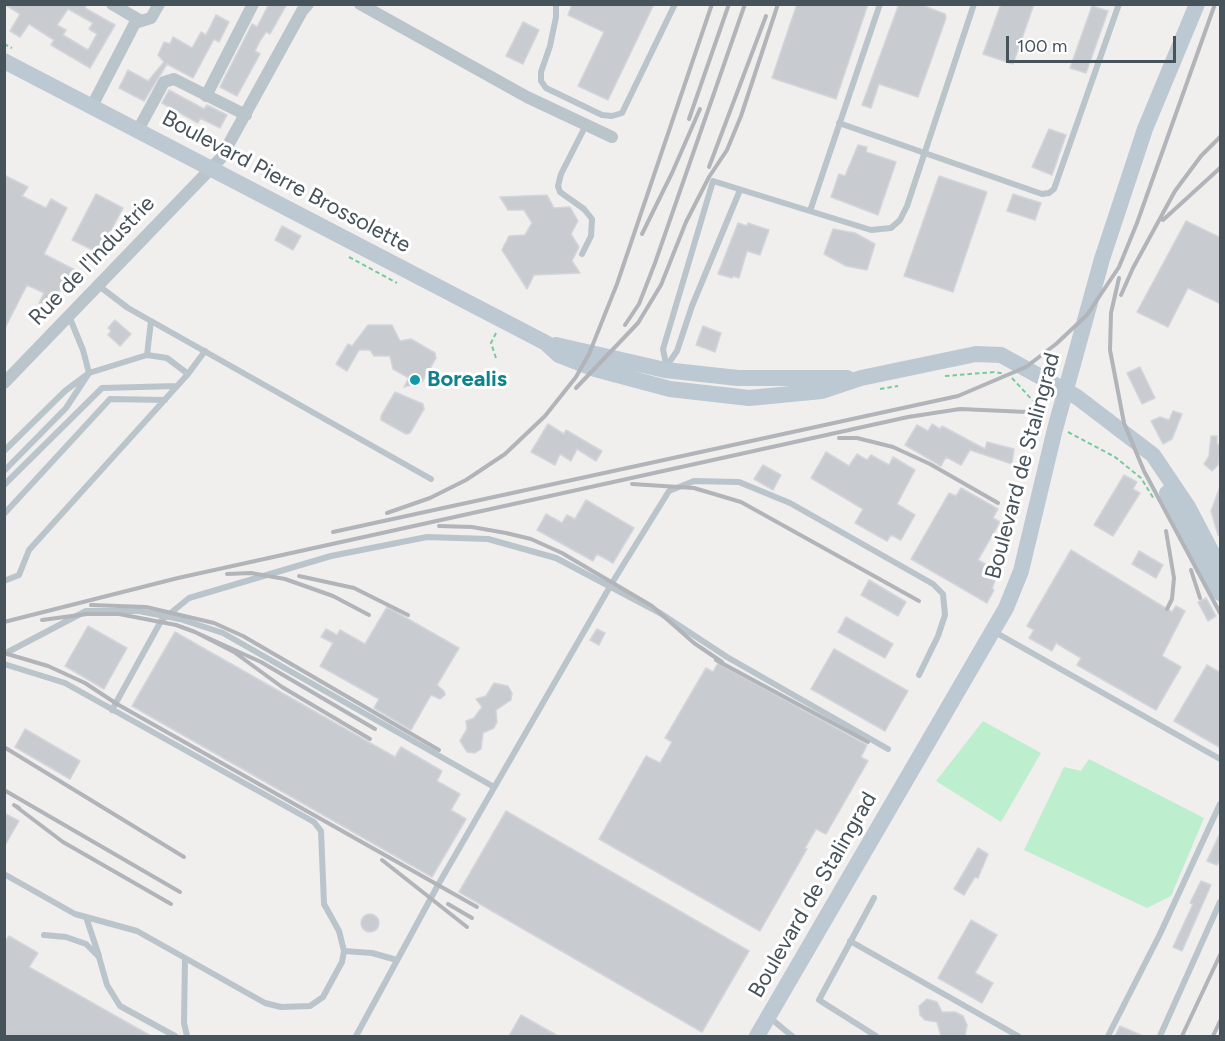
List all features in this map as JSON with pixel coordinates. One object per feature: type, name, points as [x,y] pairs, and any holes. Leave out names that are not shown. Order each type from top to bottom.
[{"type":"main road","name":"Boulevard de Stalingrad","points":[[757,1036],[993,631],[1021,571],[1091,299],[1144,129],[1197,4]]},
{"type":"main road","name":"Boulevard Pierre Brossolette","points":[[4,61],[546,344],[664,374],[720,396],[749,398],[822,391],[861,378],[976,354],[1001,355],[1068,391],[1153,455]]},
{"type":"main road","points":[[1033,522],[1068,391]]},
{"type":"main road","points":[[1153,455],[1188,507],[1221,568]]},
{"type":"main road","points":[[1153,455],[1166,490],[1221,594]]},
{"type":"street","points":[[112,4],[141,21]]},
{"type":"street","points":[[92,106],[135,23],[151,18],[159,4]]},
{"type":"street","points":[[206,96],[253,4]]},
{"type":"street","name":"Rue de l'Industrie","points":[[4,383],[221,158],[308,4]]},
{"type":"street","points":[[360,4],[527,97],[612,137]]},
{"type":"street","points":[[138,130],[164,82],[174,80],[246,115]]},
{"type":"lane","points":[[556,4],[556,17],[541,72],[541,81],[546,88],[593,111],[612,116],[622,113],[675,4]]},
{"type":"lane","points":[[810,211],[880,4]]},
{"type":"lane","points":[[664,374],[663,349],[713,180],[871,230],[891,228],[900,220],[907,206],[974,4]]},
{"type":"lane","points":[[839,123],[1042,194],[1054,189],[1119,4]]},
{"type":"lane","points":[[582,254],[591,236],[592,219],[585,208],[560,192],[558,186],[561,174],[586,125]]},
{"type":"lane","points":[[664,374],[677,351],[692,306],[740,190]]},
{"type":"lane","points":[[98,285],[151,321],[431,479]]},
{"type":"lane","points":[[4,471],[66,408],[89,373],[83,350],[69,316]]},
{"type":"lane","points":[[147,355],[151,321]]},
{"type":"lane","points":[[4,581],[19,575],[29,550],[188,374],[205,351]]},
{"type":"lane","points":[[4,451],[65,391],[89,373],[147,355],[167,358],[188,374]]},
{"type":"lane","points":[[4,484],[102,388],[177,386]]},
{"type":"lane","points":[[4,514],[110,399],[165,399]]},
{"type":"lane","points":[[356,1036],[494,788],[669,491],[694,481],[739,482],[800,509],[933,584],[944,594],[945,615],[938,636],[919,675]]},
{"type":"lane","points":[[112,710],[166,616],[189,598],[331,556],[428,537],[488,539],[556,558],[660,613],[727,657],[888,749]]},
{"type":"lane","points":[[4,654],[87,610],[129,611],[166,616],[223,633],[494,788]]},
{"type":"lane","points":[[993,631],[1221,759]]},
{"type":"lane","points":[[4,664],[64,683],[314,822],[321,831],[324,904],[339,931],[344,951],[342,962],[323,997],[310,1006],[297,1008],[265,1003],[137,931],[75,914],[4,874]]},
{"type":"lane","points":[[1108,1036],[1160,934],[1221,804]]},
{"type":"lane","points":[[874,898],[819,1000],[876,1036]]},
{"type":"lane","points":[[1160,1036],[1221,902]]},
{"type":"lane","points":[[86,917],[107,985],[120,1006],[175,1036]]},
{"type":"lane","points":[[44,935],[66,937],[86,944],[99,957]]},
{"type":"lane","points":[[850,942],[1018,1036]]},
{"type":"lane","points":[[344,951],[372,953],[397,960]]},
{"type":"lane","points":[[185,958],[184,1023],[187,1036]]},
{"type":"lane","points":[[769,1016],[792,1036]]},
{"type":"path","points":[[941,376],[995,372],[1010,375],[1035,404],[1045,427],[1089,441],[1115,456],[1141,478],[1157,503]]},
{"type":"green space","points":[[983,721],[1041,753],[1001,822],[936,781]]},
{"type":"green space","points":[[1089,759],[1204,818],[1171,896],[1147,908],[1024,850],[1064,767],[1081,771]]},
{"type":"building","points":[[4,4],[87,4],[85,8],[115,25],[90,68],[51,45],[54,40],[29,24],[20,37],[10,31],[20,14]],"holes":[[[68,9],[93,23],[89,29],[97,34],[88,50],[63,35],[66,30],[57,25]]]},
{"type":"building","points":[[269,4],[287,4],[270,34],[266,32],[260,41],[255,51],[260,54],[237,96],[220,87],[252,24],[257,27]]},
{"type":"building","points":[[572,4],[654,4],[608,100],[578,86],[604,32],[568,15]]},
{"type":"building","points":[[797,4],[868,4],[836,99],[772,78]]},
{"type":"building","points":[[899,4],[919,4],[945,14],[946,18],[918,97],[879,84],[871,108],[862,105]]},
{"type":"building","points":[[1001,4],[1034,4],[1013,64],[983,54]]},
{"type":"building","points":[[1092,6],[1108,11],[1086,73],[1070,68]]},
{"type":"building","points":[[216,15],[229,22],[219,42],[214,39],[193,78],[167,64],[144,101],[119,88],[128,70],[148,81],[164,62],[158,55],[164,42],[170,44],[173,37],[192,48],[201,32],[206,35]]},
{"type":"building","points":[[523,22],[539,30],[523,64],[506,56]]},
{"type":"building","points":[[169,90],[204,109],[207,105],[227,115],[220,128],[200,118],[198,123],[162,103]]},
{"type":"building","points":[[1049,129],[1066,135],[1052,175],[1032,167]]},
{"type":"building","points":[[858,145],[867,147],[866,152],[896,162],[878,215],[831,197],[839,174],[845,176]]},
{"type":"building","points":[[4,175],[28,187],[22,196],[46,208],[51,199],[67,208],[44,254],[75,270],[63,292],[59,290],[49,309],[39,303],[44,293],[27,285],[4,330]]},
{"type":"building","points":[[939,176],[987,192],[953,292],[904,276]]},
{"type":"building","points":[[96,194],[123,208],[99,253],[72,240]]},
{"type":"building","points":[[1013,194],[1041,203],[1035,220],[1007,211]]},
{"type":"building","points":[[547,195],[554,208],[570,207],[578,221],[571,234],[579,247],[572,261],[580,273],[534,275],[527,289],[502,250],[509,236],[525,235],[532,223],[524,210],[508,210],[500,197]]},
{"type":"building","points":[[1186,221],[1221,238],[1221,304],[1188,288],[1168,327],[1137,312]]},
{"type":"building","points":[[738,223],[747,226],[748,223],[769,230],[760,255],[747,251],[739,278],[733,276],[732,278],[718,274]]},
{"type":"building","points":[[282,226],[301,236],[293,250],[275,240]]},
{"type":"building","points":[[833,229],[855,233],[875,244],[867,270],[846,266],[824,254]]},
{"type":"building","points":[[115,320],[131,334],[120,346],[108,335],[111,331],[108,328]]},
{"type":"building","name":"Borealis","points":[[368,325],[392,325],[400,341],[411,339],[435,353],[436,358],[422,382],[404,387],[409,378],[393,369],[390,356],[374,356],[370,350],[359,350],[347,371],[336,364],[348,344],[352,346]]},
{"type":"building","points":[[703,326],[721,333],[715,352],[696,345]]},
{"type":"building","points":[[1140,367],[1155,398],[1142,404],[1127,373]]},
{"type":"building","points":[[395,392],[423,404],[424,409],[410,433],[406,434],[381,420]]},
{"type":"building","points":[[1173,411],[1182,414],[1172,439],[1163,444],[1151,421],[1160,417],[1169,420]]},
{"type":"building","points":[[548,424],[564,434],[566,430],[602,451],[596,461],[577,449],[571,461],[560,454],[555,465],[531,452]]},
{"type":"building","points":[[932,424],[940,429],[942,426],[985,449],[987,442],[1014,449],[1012,464],[970,450],[961,465],[946,457],[941,466],[905,445],[917,425],[928,431]]},
{"type":"building","points":[[1211,436],[1217,436],[1217,444],[1221,445],[1218,465],[1212,471],[1204,464],[1209,456]]},
{"type":"building","points":[[826,452],[849,466],[857,454],[867,460],[871,455],[889,465],[893,457],[915,470],[897,504],[915,515],[901,540],[891,535],[887,541],[855,523],[863,509],[811,478]]},
{"type":"building","points":[[763,465],[781,475],[773,490],[754,479]]},
{"type":"building","points":[[1124,475],[1137,482],[1133,489],[1140,493],[1113,536],[1094,525]]},
{"type":"building","points":[[1221,484],[1221,535],[1218,535],[1211,511]]},
{"type":"building","points":[[961,488],[998,509],[993,518],[1000,522],[978,560],[998,571],[992,589],[994,590],[987,603],[911,559],[949,493],[956,496]]},
{"type":"building","points":[[586,500],[634,528],[613,563],[597,554],[593,561],[537,530],[546,514],[562,523],[567,515],[575,519]]},
{"type":"building","points":[[1071,550],[1172,612],[1176,606],[1185,611],[1162,656],[1181,667],[1156,710],[1077,665],[1081,658],[1056,643],[1052,651],[1029,638],[1034,630],[1027,626]]},
{"type":"building","points":[[1139,551],[1163,565],[1156,578],[1132,564]]},
{"type":"building","points":[[869,580],[906,602],[898,616],[861,595]]},
{"type":"building","points":[[1206,598],[1216,616],[1208,621],[1198,602]]},
{"type":"building","points":[[387,607],[459,648],[437,685],[445,695],[440,699],[431,695],[411,730],[374,708],[379,699],[320,666],[333,643],[321,637],[326,629],[337,635],[340,630],[365,644]]},
{"type":"building","points":[[846,617],[893,644],[885,658],[838,632]]},
{"type":"building","points":[[88,626],[127,648],[104,689],[65,666]]},
{"type":"building","points":[[597,629],[605,633],[599,645],[590,640]]},
{"type":"building","points":[[175,632],[395,757],[401,747],[442,771],[437,781],[460,794],[451,810],[466,819],[432,877],[132,706]]},
{"type":"building","points":[[834,649],[908,691],[885,731],[811,689]]},
{"type":"building","points":[[718,663],[867,745],[861,757],[868,761],[826,834],[816,829],[760,931],[599,839],[646,756],[660,763],[672,742],[665,738],[706,668],[713,672]]},
{"type":"building","points":[[1207,665],[1221,673],[1221,748],[1174,721]]},
{"type":"building","points":[[494,683],[508,686],[512,693],[511,700],[496,710],[497,722],[494,728],[483,733],[481,749],[475,753],[467,752],[460,741],[467,729],[466,721],[474,718],[482,707],[476,699],[486,696]]},
{"type":"building","points":[[25,729],[80,761],[70,779],[15,747]]},
{"type":"building","points":[[506,811],[749,951],[702,1032],[459,892]]},
{"type":"building","points":[[4,813],[19,821],[4,847]]},
{"type":"building","points":[[1221,831],[1221,858],[1217,865],[1207,861]]},
{"type":"building","points":[[978,848],[988,854],[978,878],[975,877],[964,895],[954,889]]},
{"type":"building","points":[[1201,881],[1211,885],[1182,951],[1173,947]]},
{"type":"building","points":[[370,914],[376,917],[379,923],[376,929],[370,932],[364,929],[361,923],[364,917]]},
{"type":"building","points":[[971,920],[997,935],[975,973],[993,983],[982,1003],[938,978]]},
{"type":"building","points":[[9,936],[38,953],[29,967],[151,1036],[4,1036],[4,943]]},
{"type":"building","points":[[927,999],[937,1002],[942,1012],[955,1012],[963,1016],[967,1025],[965,1036],[941,1036],[937,1022],[925,1020],[920,1015],[919,1006]]},
{"type":"building","points":[[521,1015],[558,1036],[509,1036]]},
{"type":"building","points":[[1120,1026],[1143,1036],[1115,1036]]},
{"type":"railway","points":[[387,513],[430,498],[466,480],[505,454],[545,416],[576,377],[589,354],[617,284],[712,4]]},
{"type":"railway","points":[[689,119],[729,4]]},
{"type":"railway","points":[[625,325],[639,304],[655,263],[745,4]]},
{"type":"railway","points":[[576,388],[638,323],[661,285],[686,222],[709,177],[727,150],[741,116],[778,4]]},
{"type":"railway","points":[[333,532],[958,396],[1026,367],[1056,344],[1087,315],[1119,267],[1137,223],[1215,4]]},
{"type":"railway","points":[[709,167],[766,16]]},
{"type":"railway","points":[[642,234],[700,109]]},
{"type":"railway","points":[[1121,295],[1175,191],[1201,156],[1220,137]]},
{"type":"railway","points":[[1163,220],[1220,168]]},
{"type":"railway","points":[[1119,278],[1111,313],[1110,350],[1124,423],[1144,471],[1220,613]]},
{"type":"railway","points":[[4,622],[178,578],[908,417],[960,409],[1027,412]]},
{"type":"railway","points":[[839,438],[857,438],[893,447],[930,464],[998,503]]},
{"type":"railway","points":[[632,484],[694,488],[741,502],[919,601]]},
{"type":"railway","points":[[439,526],[472,527],[506,533],[531,539],[562,553],[652,606],[694,643],[722,662]]},
{"type":"railway","points":[[1166,531],[1174,578],[1172,599],[1167,609]]},
{"type":"railway","points":[[1191,570],[1200,598]]},
{"type":"railway","points":[[227,574],[251,573],[285,579],[333,596],[369,615]]},
{"type":"railway","points":[[299,576],[354,588],[408,615]]},
{"type":"railway","points":[[91,605],[146,607],[214,623],[243,636],[439,750]]},
{"type":"railway","points":[[42,620],[87,614],[119,614],[176,625],[195,632]]},
{"type":"railway","points":[[370,739],[282,687],[234,652],[195,632],[261,662],[375,729]]},
{"type":"railway","points":[[4,653],[48,666],[85,683],[117,704],[477,907]]},
{"type":"railway","points":[[716,660],[868,742]]},
{"type":"railway","points":[[4,747],[184,857]]},
{"type":"railway","points":[[4,790],[180,892]]},
{"type":"railway","points":[[19,808],[14,805],[63,842],[171,904]]},
{"type":"railway","points":[[382,860],[467,927]]},
{"type":"railway","points":[[448,904],[472,918]]},
{"type":"railway","points":[[1182,1036],[1220,955]]},
{"type":"railway","points":[[1213,1036],[1220,1021]]},
{"type":"place","name":"Borealis","points":[[415,380]]}]
